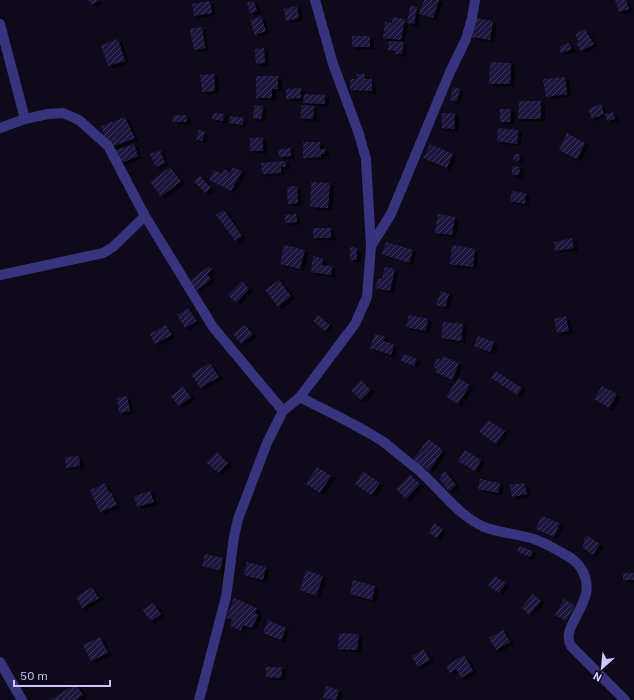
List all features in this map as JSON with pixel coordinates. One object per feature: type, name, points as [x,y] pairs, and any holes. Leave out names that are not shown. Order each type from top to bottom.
[{"type":"street","points":[[199,700],[226,597],[234,537],[238,519],[267,443],[283,411],[300,397],[355,324],[366,297],[371,246],[366,159],[359,134],[333,64],[315,0]]},
{"type":"street","points":[[371,246],[390,214],[450,72],[466,39],[472,18],[474,0]]},
{"type":"street","points":[[0,24],[25,119]]},
{"type":"street","points":[[0,128],[25,119],[48,114],[63,113],[79,120],[108,146],[145,216],[213,327],[283,411]]},
{"type":"street","points":[[0,275],[103,253],[113,247],[145,216]]},
{"type":"street","points":[[300,397],[385,443],[418,469],[455,507],[472,520],[485,527],[534,539],[551,546],[580,566],[588,587],[586,597],[570,628],[568,641],[571,646],[625,700]]},
{"type":"street","points":[[0,662],[22,700]]},
{"type":"building","points":[[88,0],[99,0],[92,5]]},
{"type":"building","points":[[424,0],[439,0],[433,18],[419,14]]},
{"type":"building","points":[[615,0],[626,0],[629,9],[619,12]]},
{"type":"building","points":[[210,1],[212,13],[194,16],[192,4]]},
{"type":"building","points":[[254,1],[257,11],[250,13],[247,3]]},
{"type":"building","points":[[297,6],[299,18],[286,21],[284,9]]},
{"type":"building","points":[[410,6],[417,7],[414,24],[407,23]]},
{"type":"building","points":[[261,16],[266,31],[255,35],[250,20]]},
{"type":"building","points":[[393,17],[405,19],[401,40],[383,38],[385,22],[392,23]]},
{"type":"building","points":[[475,18],[493,21],[490,40],[472,37]]},
{"type":"building","points":[[202,27],[205,48],[194,50],[190,29]]},
{"type":"building","points":[[585,29],[594,44],[581,51],[576,43],[579,42],[575,34]]},
{"type":"building","points":[[352,36],[370,36],[370,47],[352,47]]},
{"type":"building","points":[[118,39],[125,61],[108,66],[101,45]]},
{"type":"building","points":[[389,41],[404,42],[402,54],[395,54],[395,51],[388,50]]},
{"type":"building","points":[[569,43],[572,49],[561,53],[559,47]]},
{"type":"building","points":[[264,48],[265,63],[256,64],[255,49]]},
{"type":"building","points":[[490,62],[511,63],[510,84],[489,84]]},
{"type":"building","points":[[214,74],[215,91],[202,92],[200,75]]},
{"type":"building","points":[[357,74],[365,74],[365,79],[372,79],[372,91],[350,90],[350,79],[357,79]]},
{"type":"building","points":[[256,76],[278,76],[278,89],[272,89],[272,98],[256,98]]},
{"type":"building","points":[[565,77],[567,94],[546,97],[543,79]]},
{"type":"building","points":[[453,87],[460,89],[457,101],[450,100]]},
{"type":"building","points":[[301,88],[301,98],[286,99],[286,89]]},
{"type":"building","points":[[304,94],[325,95],[325,104],[303,103]]},
{"type":"building","points":[[519,101],[541,101],[541,119],[518,119]]},
{"type":"building","points":[[601,104],[604,114],[592,119],[588,109]]},
{"type":"building","points":[[254,105],[263,106],[261,119],[253,118]]},
{"type":"building","points":[[302,105],[314,106],[313,119],[300,118]]},
{"type":"building","points":[[500,109],[511,109],[510,122],[500,122]]},
{"type":"building","points":[[613,112],[615,119],[607,121],[605,114]]},
{"type":"building","points":[[213,113],[224,114],[223,121],[212,119]]},
{"type":"building","points":[[442,113],[455,113],[454,129],[442,128]]},
{"type":"building","points":[[173,115],[186,115],[187,122],[173,122]]},
{"type":"building","points":[[230,116],[244,118],[242,125],[229,123]]},
{"type":"building","points":[[125,117],[135,138],[109,148],[101,126]]},
{"type":"building","points":[[498,128],[518,130],[517,144],[497,141]]},
{"type":"building","points":[[199,130],[205,132],[202,141],[196,139]]},
{"type":"building","points":[[567,133],[585,143],[577,159],[559,150]]},
{"type":"building","points":[[263,137],[263,151],[250,151],[250,138]]},
{"type":"building","points":[[303,142],[320,142],[320,149],[325,149],[325,154],[321,154],[321,157],[303,158]]},
{"type":"building","points":[[134,144],[138,156],[119,164],[114,151]]},
{"type":"building","points":[[430,144],[453,154],[447,168],[423,158]]},
{"type":"building","points":[[290,148],[291,156],[279,157],[278,150]]},
{"type":"building","points":[[160,150],[165,163],[156,167],[150,154]]},
{"type":"building","points":[[514,154],[520,154],[519,161],[513,160]]},
{"type":"building","points":[[285,161],[286,167],[281,167],[281,173],[262,174],[261,163]]},
{"type":"building","points":[[512,166],[520,167],[519,175],[512,175]]},
{"type":"building","points":[[170,167],[181,181],[161,197],[150,182]]},
{"type":"building","points":[[233,167],[242,171],[231,191],[209,180],[214,170],[222,174],[224,169],[230,173]]},
{"type":"building","points":[[200,176],[211,188],[205,193],[194,181]]},
{"type":"building","points":[[311,182],[330,183],[328,208],[310,207]]},
{"type":"building","points":[[297,186],[298,203],[288,204],[287,187]]},
{"type":"building","points":[[512,191],[526,193],[525,204],[510,201]]},
{"type":"building","points":[[224,210],[242,236],[235,241],[216,215]]},
{"type":"building","points":[[296,214],[297,222],[285,223],[285,215]]},
{"type":"building","points":[[438,214],[455,217],[452,235],[435,233]]},
{"type":"building","points":[[313,228],[331,228],[331,238],[313,238]]},
{"type":"building","points":[[572,238],[574,248],[555,251],[554,242]]},
{"type":"building","points":[[386,242],[413,250],[409,263],[382,254]]},
{"type":"building","points":[[284,245],[305,250],[300,269],[280,264]]},
{"type":"building","points":[[452,245],[475,249],[473,267],[450,264]]},
{"type":"building","points":[[350,247],[357,248],[357,260],[350,260]]},
{"type":"building","points":[[313,256],[323,258],[322,265],[332,266],[331,275],[311,272]]},
{"type":"building","points":[[209,266],[212,270],[207,274],[211,279],[197,290],[190,281]]},
{"type":"building","points":[[385,267],[395,269],[390,291],[375,288],[378,278],[382,279]]},
{"type":"building","points":[[279,280],[291,296],[278,307],[265,290]]},
{"type":"building","points":[[242,281],[249,289],[236,303],[228,295]]},
{"type":"building","points":[[441,291],[449,294],[445,307],[436,305]]},
{"type":"building","points":[[188,308],[197,321],[185,328],[177,315]]},
{"type":"building","points":[[318,315],[330,325],[325,331],[313,321]]},
{"type":"building","points":[[409,315],[428,319],[425,331],[406,327]]},
{"type":"building","points":[[566,316],[569,331],[557,333],[554,319]]},
{"type":"building","points":[[443,322],[463,324],[461,341],[441,338]]},
{"type":"building","points":[[166,325],[172,335],[155,344],[150,334]]},
{"type":"building","points":[[245,325],[253,334],[241,344],[233,334]]},
{"type":"building","points":[[375,334],[385,337],[383,341],[394,345],[391,355],[370,348]]},
{"type":"building","points":[[478,336],[494,342],[490,352],[474,346]]},
{"type":"building","points":[[403,354],[417,359],[414,366],[401,361]]},
{"type":"building","points":[[443,356],[459,363],[452,380],[435,372],[437,369],[433,367],[437,358],[441,360]]},
{"type":"building","points":[[210,363],[219,377],[200,388],[191,374]]},
{"type":"building","points":[[496,371],[522,388],[517,395],[491,378]]},
{"type":"building","points":[[458,378],[470,385],[458,404],[446,397]]},
{"type":"building","points":[[361,380],[371,390],[361,400],[351,390]]},
{"type":"building","points":[[602,386],[617,394],[609,408],[594,399]]},
{"type":"building","points":[[183,387],[191,397],[179,406],[171,396]]},
{"type":"building","points":[[127,396],[130,411],[119,413],[117,398]]},
{"type":"building","points":[[488,420],[505,431],[496,444],[479,432]]},
{"type":"building","points":[[428,439],[443,450],[429,471],[413,460]]},
{"type":"building","points":[[465,450],[481,460],[475,471],[458,461]]},
{"type":"building","points":[[217,452],[228,463],[218,473],[206,462]]},
{"type":"building","points":[[79,456],[80,466],[66,468],[65,457]]},
{"type":"building","points":[[317,467],[331,476],[320,493],[306,484]]},
{"type":"building","points":[[363,471],[380,483],[371,495],[355,484]]},
{"type":"building","points":[[445,471],[456,485],[449,491],[439,479],[442,477],[440,475]]},
{"type":"building","points":[[410,475],[420,484],[406,499],[396,489]]},
{"type":"building","points":[[480,479],[500,483],[498,493],[478,489]]},
{"type":"building","points":[[105,483],[109,493],[111,492],[117,505],[100,512],[90,490]]},
{"type":"building","points":[[524,483],[527,494],[512,497],[510,485]]},
{"type":"building","points":[[150,491],[154,502],[137,507],[134,496]]},
{"type":"building","points":[[541,516],[560,523],[554,537],[536,529]]},
{"type":"building","points":[[434,523],[443,529],[437,538],[429,533]]},
{"type":"building","points":[[587,535],[600,544],[593,555],[582,547],[585,542],[583,540]]},
{"type":"building","points":[[519,546],[533,551],[530,557],[517,552]]},
{"type":"building","points":[[205,554],[223,558],[220,571],[202,566]]},
{"type":"building","points":[[247,562],[266,567],[263,580],[244,575]]},
{"type":"building","points":[[306,570],[323,576],[316,596],[300,590]]},
{"type":"building","points":[[623,573],[634,573],[634,580],[623,580]]},
{"type":"building","points":[[495,576],[506,583],[499,593],[488,586]]},
{"type":"building","points":[[353,580],[375,586],[372,600],[350,594]]},
{"type":"building","points":[[92,587],[99,598],[82,608],[76,597]]},
{"type":"building","points":[[533,594],[541,601],[529,615],[521,608]]},
{"type":"building","points":[[234,598],[257,608],[255,613],[258,615],[252,628],[243,625],[241,631],[230,626],[232,620],[226,618]]},
{"type":"building","points":[[564,599],[575,606],[566,621],[555,615]]},
{"type":"building","points":[[153,603],[161,614],[151,621],[142,610]]},
{"type":"building","points":[[268,620],[286,628],[281,640],[263,633]]},
{"type":"building","points":[[503,630],[510,642],[496,650],[489,638]]},
{"type":"building","points":[[339,633],[359,634],[357,650],[338,649]]},
{"type":"building","points":[[100,637],[108,653],[91,661],[83,645]]},
{"type":"building","points":[[424,649],[430,660],[417,667],[412,656]]},
{"type":"building","points":[[464,655],[473,671],[461,678],[456,669],[450,673],[446,666]]},
{"type":"building","points":[[266,667],[282,667],[281,678],[266,677]]},
{"type":"building","points":[[76,684],[83,695],[75,700],[51,699]]},
{"type":"building","points":[[326,686],[339,690],[336,700],[323,698]]}]
